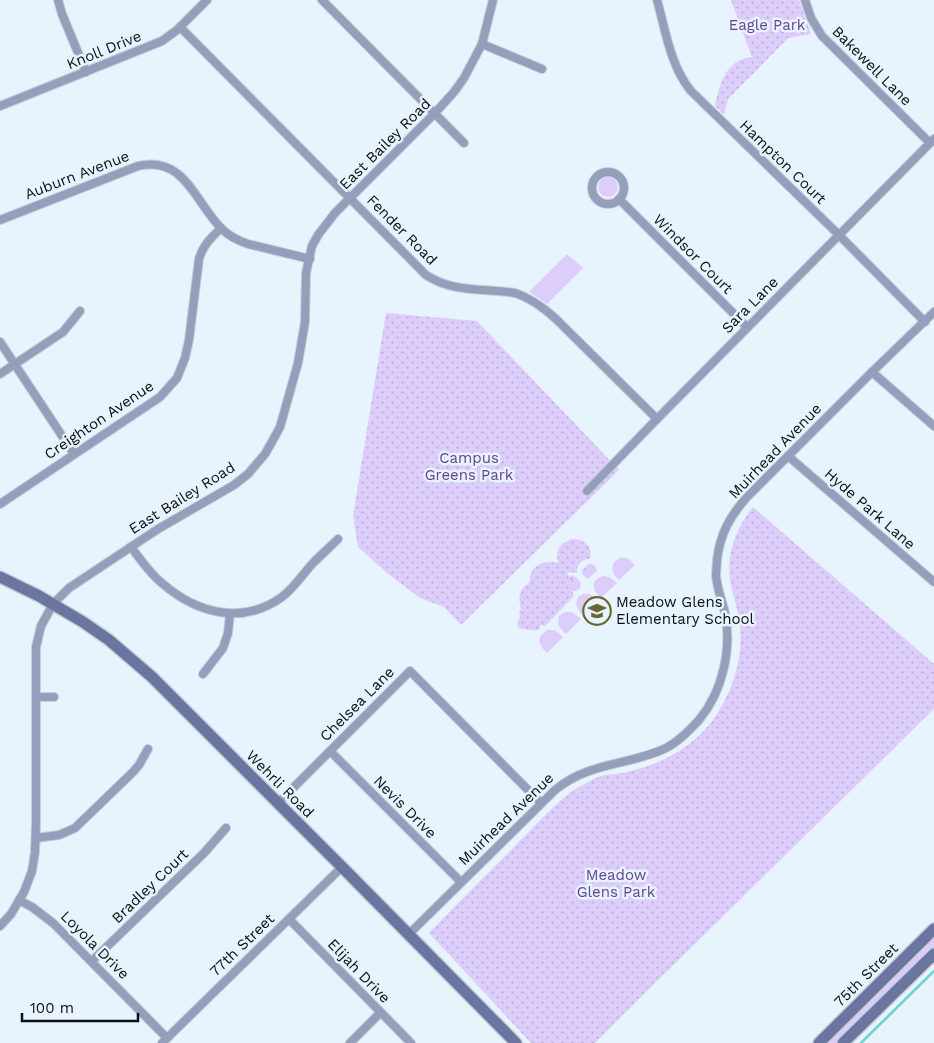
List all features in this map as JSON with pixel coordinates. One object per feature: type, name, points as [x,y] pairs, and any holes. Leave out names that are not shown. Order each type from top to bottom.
[{"type":"street","points":[[58,0],[86,72]]},
{"type":"street","name":"Knoll Drive","points":[[0,106],[162,41],[180,27],[207,0]]},
{"type":"street","points":[[322,0],[464,143]]},
{"type":"street","name":"East Bailey Road","points":[[0,926],[20,900],[32,871],[36,852],[36,647],[41,626],[53,604],[73,585],[131,547],[234,486],[259,462],[280,427],[298,363],[304,329],[306,273],[312,246],[328,220],[454,92],[477,56],[482,44],[493,0]]},
{"type":"street","name":"Hampton Court","points":[[657,0],[674,62],[685,82],[924,322]]},
{"type":"street","name":"Bakewell Lane","points":[[805,0],[811,18],[822,36],[932,141]]},
{"type":"street","name":"Fender Road","points":[[180,27],[432,279],[459,288],[515,293],[544,308],[657,419]]},
{"type":"street","points":[[482,44],[542,69]]},
{"type":"street","name":"Sara Lane","points":[[587,491],[932,141]]},
{"type":"street","name":"Auburn Avenue","points":[[0,220],[138,166],[152,164],[171,169],[180,175],[220,228],[240,241],[310,259]]},
{"type":"street","points":[[605,172],[615,173],[619,176],[624,185],[624,190],[619,199],[609,204],[595,198],[592,187],[596,177],[605,172]]},
{"type":"street","name":"Windsor Court","points":[[619,199],[747,327]]},
{"type":"street","name":"Creighton Avenue","points":[[0,504],[166,392],[177,378],[185,358],[201,251],[208,240],[220,228]]},
{"type":"street","points":[[0,374],[63,332],[80,311]]},
{"type":"street","name":"Muirhead Avenue","points":[[409,934],[541,803],[566,781],[595,768],[632,760],[666,748],[685,734],[699,719],[713,698],[721,678],[726,653],[726,622],[716,576],[718,550],[726,526],[740,505],[934,312]]},
{"type":"street","points":[[0,342],[74,454]]},
{"type":"street","points":[[872,372],[934,426]]},
{"type":"street","name":"Hyde Park Lane","points":[[788,456],[934,582]]},
{"type":"street","points":[[131,547],[154,576],[174,593],[208,610],[230,614],[261,609],[284,596],[315,561],[338,539]]},
{"type":"street","name":"Wehrli Road","points":[[0,576],[53,604],[109,640],[152,677],[516,1043]]},
{"type":"street","points":[[203,674],[223,648],[228,633],[230,614]]},
{"type":"street","name":"Chelsea Lane","points":[[278,803],[410,671],[541,803]]},
{"type":"street","points":[[36,697],[54,696]]},
{"type":"street","points":[[36,838],[59,835],[75,828],[133,772],[148,749]]},
{"type":"street","name":"Nevis Drive","points":[[330,750],[461,882]]},
{"type":"street","name":"Bradley Court","points":[[92,961],[204,853],[226,828]]},
{"type":"street","name":"77th Street","points":[[164,1040],[342,867]]},
{"type":"street","name":"Loyola Drive","points":[[20,900],[47,918],[92,961],[164,1040]]},
{"type":"street","name":"Elijah Drive","points":[[289,919],[410,1043]]},
{"type":"street","name":"75th Street","points":[[819,1043],[934,929]]},
{"type":"street","points":[[843,1043],[934,954]]},
{"type":"street","points":[[350,1043],[380,1013]]},
{"type":"green space","name":"Eagle Park","points":[[731,0],[799,0],[811,34],[788,38],[728,99],[724,114],[715,106],[723,80],[729,68],[734,64],[742,59],[752,57]]},
{"type":"green space","points":[[604,177],[612,177],[618,183],[618,191],[612,197],[604,197],[598,191],[598,183]]},
{"type":"green space","points":[[567,254],[583,268],[547,304],[529,292]]},
{"type":"green space","name":"Campus Greens Park","points":[[386,313],[477,321],[619,470],[461,625],[444,607],[420,598],[387,573],[358,547],[353,516]]},
{"type":"green space","name":"Meadow Glens Park","points":[[753,507],[934,664],[934,709],[595,1043],[531,1043],[429,933],[568,794],[598,777],[628,772],[656,763],[680,751],[709,725],[723,704],[736,673],[741,639],[730,580],[731,550],[742,523]]},
{"type":"green space","points":[[572,539],[581,540],[587,544],[591,555],[590,559],[580,563],[577,567],[577,573],[567,572],[570,579],[568,586],[574,596],[545,626],[541,625],[538,630],[519,628],[517,624],[521,609],[520,594],[530,581],[534,568],[545,562],[558,563],[557,554],[559,548]]},
{"type":"green space","points":[[621,557],[629,559],[635,565],[619,580],[614,574],[612,567],[614,562]]},
{"type":"green space","points":[[589,564],[592,564],[597,571],[589,578],[586,578],[582,570]]},
{"type":"green space","points":[[572,575],[581,583],[580,588],[576,591],[572,591],[568,586]]},
{"type":"green space","points":[[604,576],[617,583],[601,598],[594,589],[594,583]]},
{"type":"green space","points":[[583,594],[590,594],[596,599],[581,614],[576,605],[578,597]]},
{"type":"green space","points":[[565,612],[572,612],[581,619],[566,634],[558,625],[559,616]]},
{"type":"green space","points":[[548,630],[555,631],[563,637],[547,653],[540,644],[540,638]]},
{"type":"green space","points":[[934,936],[934,947],[837,1043],[826,1043]]},
{"type":"waterway","points":[[861,1043],[934,971]]},
{"type":"place","name":"Meadow Glens Elementary School","points":[[597,611]]}]
